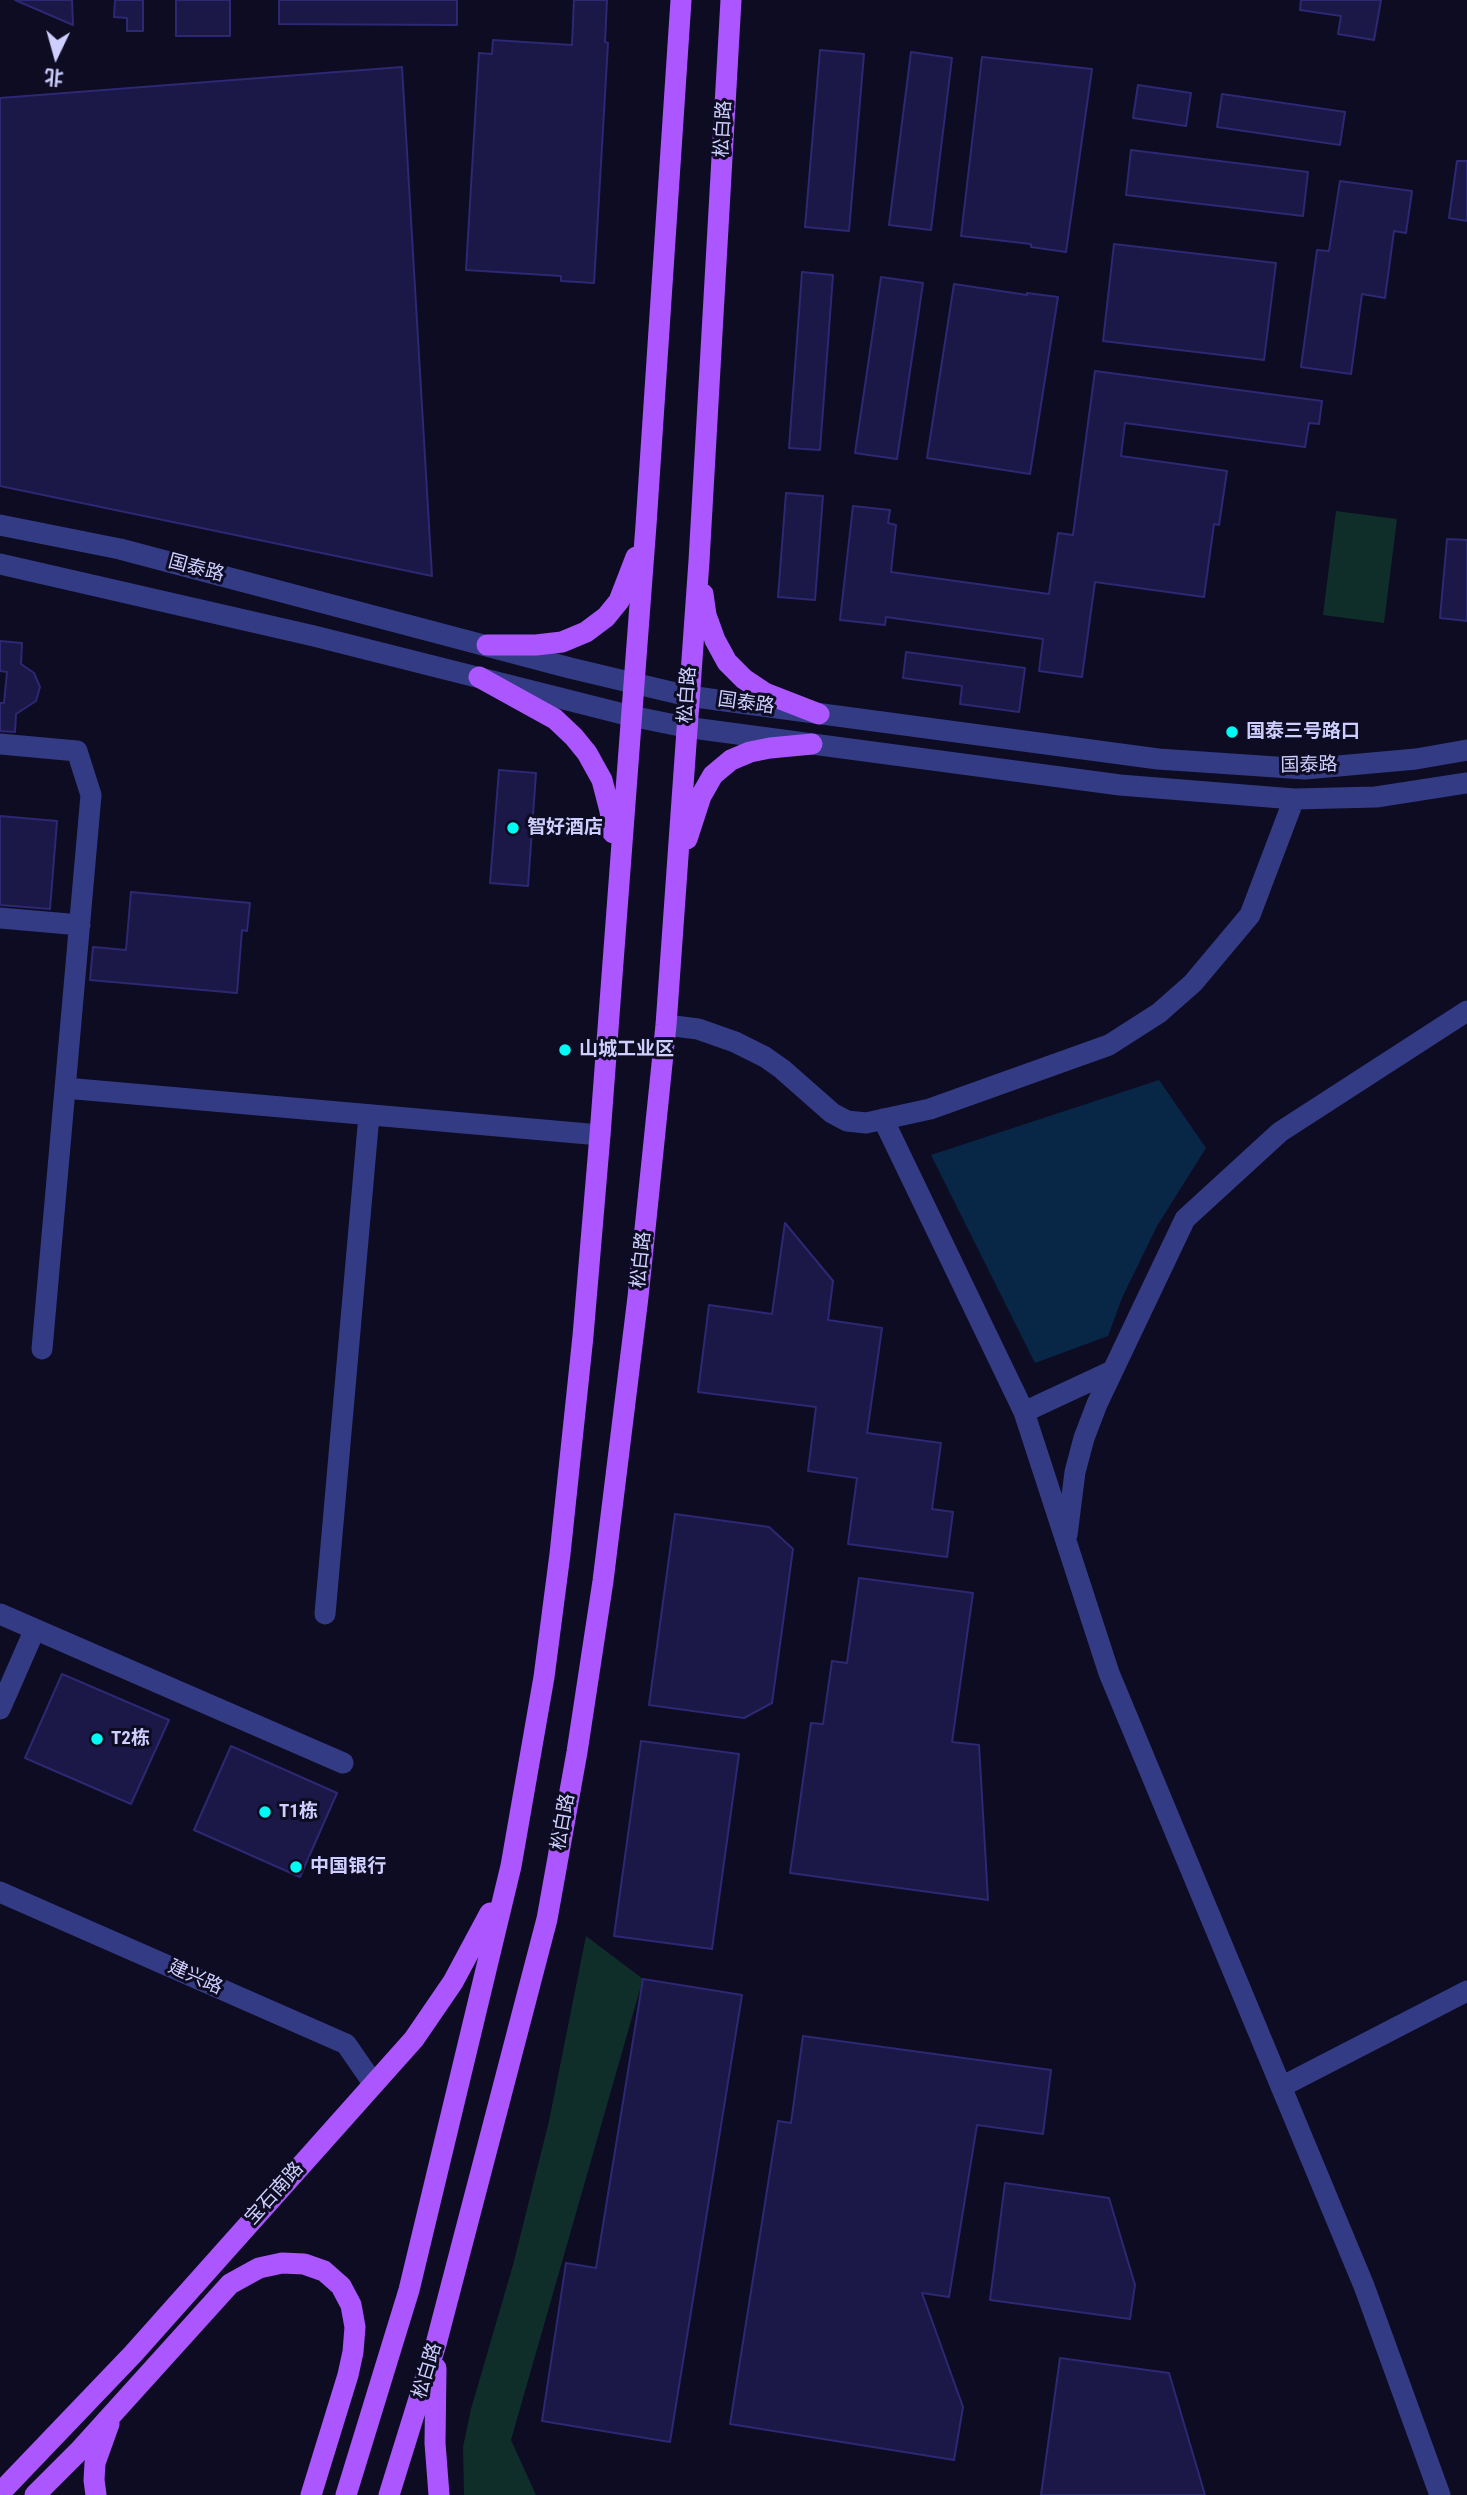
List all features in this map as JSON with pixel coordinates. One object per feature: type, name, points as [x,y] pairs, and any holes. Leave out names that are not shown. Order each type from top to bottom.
[{"type":"main road","points":[[346,2495],[409,2290],[511,1866],[544,1677],[583,1336],[600,1135],[646,525],[681,0]]},
{"type":"main road","name":"松白路","points":[[389,2495],[436,2344],[547,1919],[577,1752],[603,1581],[638,1297],[666,1025],[685,727],[699,561],[731,0]]},
{"type":"main road","points":[[487,645],[562,642],[586,632],[607,617],[619,601],[630,577],[646,525]]},
{"type":"main road","points":[[699,561],[706,615],[727,662],[744,679],[765,692],[819,714]]},
{"type":"main road","points":[[479,677],[555,719],[587,753],[602,780],[610,811],[618,884]]},
{"type":"main road","points":[[673,910],[694,813],[713,775],[730,760],[750,752],[812,744]]},
{"type":"main road","name":"宝石南路","points":[[0,2493],[133,2354],[414,2039],[453,1982],[482,1931],[511,1866]]},
{"type":"main road","points":[[35,2495],[230,2284],[259,2268],[282,2263],[304,2264],[324,2271],[341,2286],[351,2305],[355,2327],[353,2352],[311,2495]]},
{"type":"main road","points":[[436,2344],[435,2443],[439,2495]]},
{"type":"main road","points":[[96,2495],[95,2463],[100,2444],[108,2426],[135,2389]]},
{"type":"street","name":"国泰路","points":[[0,525],[120,549],[688,696],[1158,759],[1305,769],[1416,759],[1467,750]]},
{"type":"street","name":"国泰路","points":[[0,564],[301,633],[631,716],[685,727],[1120,785],[1294,799],[1376,797],[1467,783]]},
{"type":"street","points":[[0,744],[77,751],[91,795],[42,1349]]},
{"type":"street","points":[[666,1025],[698,1029],[735,1042],[782,1069],[832,1113],[847,1121],[866,1123],[930,1109],[1109,1045],[1159,1013],[1193,983],[1250,915],[1294,799]]},
{"type":"street","points":[[0,918],[80,925]]},
{"type":"street","points":[[1066,1544],[1071,1496],[1084,1438],[1112,1371],[1185,1219],[1280,1132],[1467,1011]]},
{"type":"street","points":[[65,1088],[600,1135]]},
{"type":"street","points":[[325,1614],[369,1115]]},
{"type":"street","points":[[883,1119],[1024,1412],[1109,1673],[1364,2286],[1440,2495]]},
{"type":"street","points":[[1024,1412],[1112,1371]]},
{"type":"street","points":[[0,1614],[343,1763]]},
{"type":"street","points":[[0,1709],[36,1629]]},
{"type":"street","name":"建兴路","points":[[0,1892],[346,2044],[373,2083]]},
{"type":"street","points":[[1281,2087],[1467,1991]]},
{"type":"green space","points":[[1336,511],[1397,519],[1384,623],[1323,615]]},
{"type":"green space","points":[[586,1936],[643,1979],[511,2440],[536,2495],[464,2495],[463,2447],[471,2409],[513,2265],[549,2121]]},
{"type":"water","points":[[1159,1080],[1206,1148],[1157,1226],[1122,1298],[1108,1336],[1035,1363],[931,1155]]},
{"type":"building","points":[[15,0],[72,0],[73,25]]},
{"type":"building","points":[[115,0],[143,0],[143,31],[127,31],[127,18],[114,17]]},
{"type":"building","points":[[176,0],[230,0],[230,36],[176,36]]},
{"type":"building","points":[[279,0],[457,0],[457,25],[279,24]]},
{"type":"building","points":[[574,0],[607,0],[605,42],[608,43],[594,283],[561,281],[561,276],[466,270],[479,53],[492,54],[493,40],[572,45]]},
{"type":"building","points":[[1301,0],[1381,0],[1374,40],[1338,34],[1341,16],[1300,10]]},
{"type":"building","points":[[820,50],[864,54],[849,231],[805,227]]},
{"type":"building","points":[[911,52],[952,58],[931,230],[889,225]]},
{"type":"building","points":[[982,57],[1092,69],[1066,252],[1031,247],[1031,244],[961,236]]},
{"type":"building","points":[[402,67],[432,576],[0,486],[0,98]]},
{"type":"building","points":[[1138,85],[1191,93],[1186,126],[1133,118]]},
{"type":"building","points":[[1222,94],[1345,112],[1340,145],[1217,127]]},
{"type":"building","points":[[1131,150],[1308,172],[1303,216],[1126,195]]},
{"type":"building","points":[[1457,161],[1467,161],[1467,221],[1449,218]]},
{"type":"building","points":[[1340,181],[1412,191],[1406,233],[1394,231],[1385,298],[1362,294],[1351,374],[1301,367],[1317,250],[1329,251]]},
{"type":"building","points":[[1114,244],[1276,263],[1264,360],[1103,341]]},
{"type":"building","points":[[802,272],[833,275],[820,450],[789,448]]},
{"type":"building","points":[[881,277],[923,283],[897,459],[855,453]]},
{"type":"building","points":[[954,284],[1058,297],[1030,474],[927,458]]},
{"type":"building","points":[[1095,371],[1322,401],[1319,424],[1309,423],[1305,447],[1125,423],[1121,456],[1227,471],[1219,525],[1214,524],[1204,597],[1095,582],[1082,677],[1039,671],[1043,639],[886,617],[885,625],[840,620],[853,506],[890,510],[888,523],[896,525],[891,572],[1049,594],[1058,533],[1073,535]]},
{"type":"building","points":[[786,493],[823,496],[815,600],[778,597]]},
{"type":"building","points":[[1447,539],[1467,540],[1467,621],[1440,618]]},
{"type":"building","points":[[0,641],[22,643],[21,664],[34,673],[40,687],[36,701],[16,714],[15,732],[0,731],[0,703],[4,703],[7,672],[0,671]]},
{"type":"building","points":[[906,652],[1025,668],[1019,712],[960,704],[962,686],[903,678]]},
{"type":"building","points":[[499,770],[536,773],[528,886],[490,883]]},
{"type":"building","points":[[0,816],[57,821],[50,909],[0,905]]},
{"type":"building","points":[[131,892],[250,903],[247,931],[242,930],[237,993],[90,980],[93,947],[126,950]]},
{"type":"building","points":[[785,1223],[833,1281],[828,1320],[882,1328],[867,1433],[941,1443],[932,1509],[953,1512],[947,1557],[848,1544],[857,1478],[808,1471],[816,1407],[698,1392],[709,1305],[772,1314]]},
{"type":"building","points":[[675,1514],[769,1527],[793,1549],[772,1703],[744,1718],[649,1705]]},
{"type":"building","points":[[859,1578],[973,1593],[952,1742],[979,1745],[988,1900],[790,1873],[811,1723],[823,1724],[832,1661],[847,1663]]},
{"type":"building","name":"T2栋","points":[[62,1674],[169,1720],[131,1804],[25,1758]]},
{"type":"building","points":[[641,1741],[739,1754],[712,1949],[614,1936]]},
{"type":"building","name":"T1栋","points":[[231,1746],[337,1793],[300,1877],[194,1830]]},
{"type":"building","points":[[643,1979],[742,1995],[670,2442],[542,2421],[566,2263],[596,2268]]},
{"type":"building","points":[[803,2036],[1051,2070],[1043,2134],[977,2125],[949,2297],[922,2293],[963,2407],[954,2460],[730,2424],[778,2121],[791,2123]]},
{"type":"building","points":[[1005,2183],[1109,2198],[1135,2285],[1130,2319],[990,2300]]},
{"type":"building","points":[[1060,2358],[1169,2373],[1205,2495],[1041,2495]]},
{"type":"place","name":"国泰三号路口","points":[[1232,732]]},
{"type":"place","name":"智好酒店","points":[[513,828]]},
{"type":"place","name":"山城工业区","points":[[565,1050]]},
{"type":"place","name":"T2栋","points":[[97,1739]]},
{"type":"place","name":"T1栋","points":[[265,1812]]},
{"type":"place","name":"中国银行","points":[[296,1867]]}]
